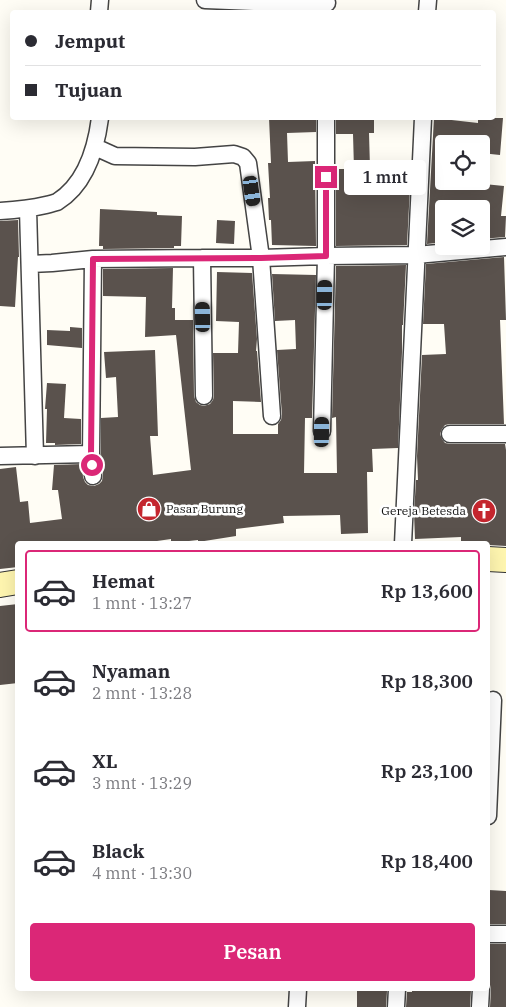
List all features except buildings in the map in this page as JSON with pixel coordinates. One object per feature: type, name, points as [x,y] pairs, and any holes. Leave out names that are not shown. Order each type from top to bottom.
[{"type":"street","points":[[205,0],[327,5]]},
{"type":"street","points":[[0,211],[28,209],[56,202],[74,188],[85,170],[95,147],[100,120]]},
{"type":"street","points":[[322,432],[326,256],[326,120]]},
{"type":"street","points":[[403,541],[423,120]]},
{"type":"street","points":[[95,147],[115,156],[195,157],[234,154],[243,157],[248,163],[261,258],[272,416]]},
{"type":"street","points":[[28,209],[35,456]]},
{"type":"street","points":[[30,264],[93,259],[416,255],[506,247]]},
{"type":"street","points":[[202,258],[204,396]]},
{"type":"street","points":[[93,259],[91,454],[93,476]]},
{"type":"street","points":[[450,434],[506,434]]},
{"type":"street","points":[[0,456],[91,454]]},
{"type":"street","points":[[490,559],[506,560]]},
{"type":"street","points":[[0,585],[15,582]]},
{"type":"street","points":[[490,783],[495,700]]},
{"type":"street","points":[[490,934],[506,934]]},
{"type":"street","points":[[297,1007],[298,991]]},
{"type":"street","points":[[396,1007],[397,991]]},
{"type":"street","points":[[480,1007],[481,991]]},
{"type":"place","name":"Pasar Burung","points":[[149,509]]},
{"type":"place","name":"Gereja Betesda","points":[[484,511]]},
{"type":"route","points":[[92,465],[93,259],[326,256],[326,177]]}]
